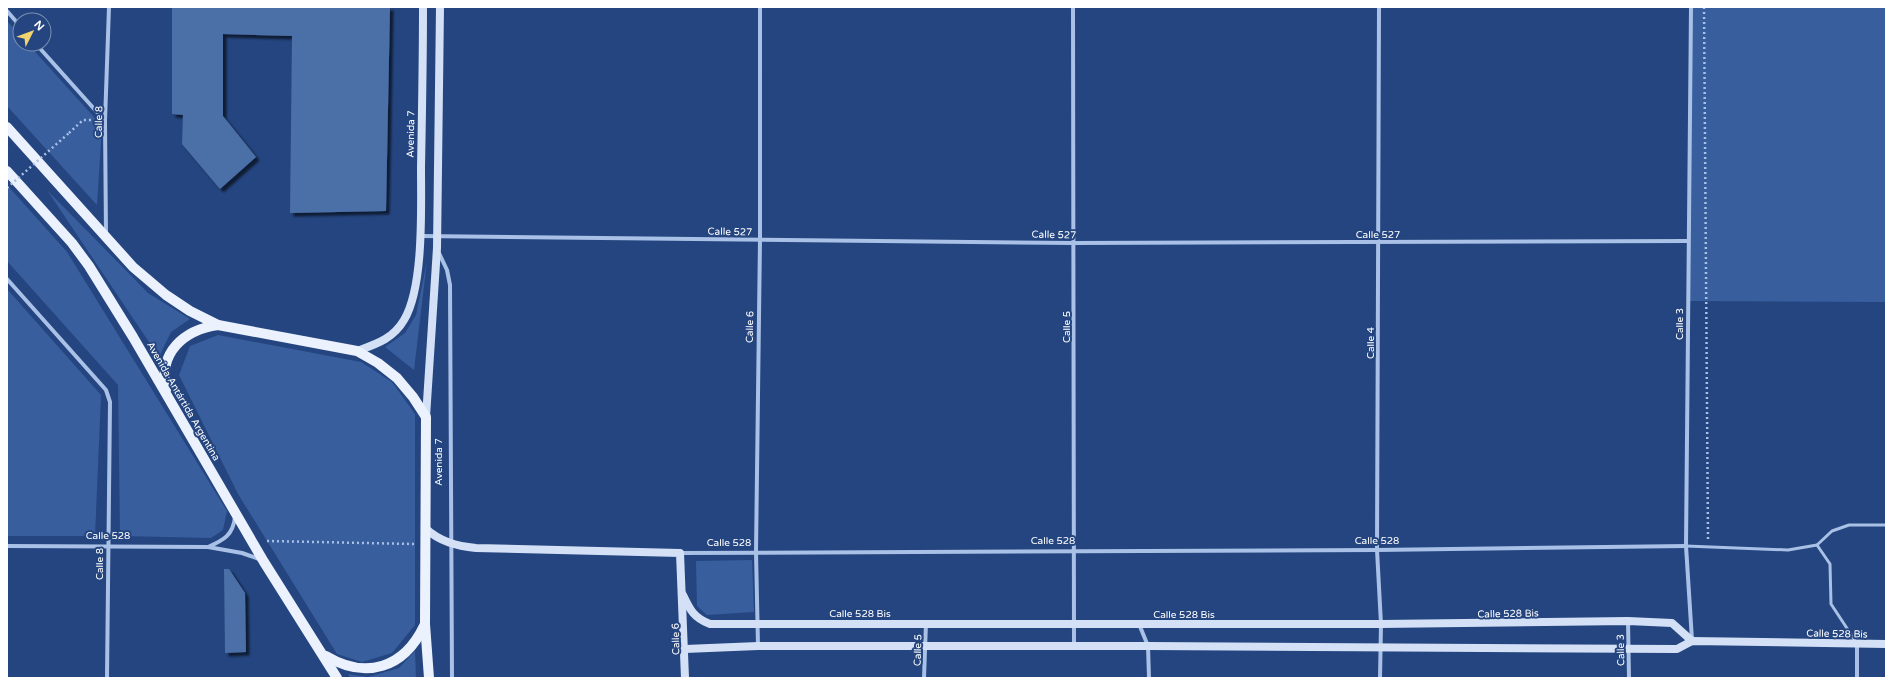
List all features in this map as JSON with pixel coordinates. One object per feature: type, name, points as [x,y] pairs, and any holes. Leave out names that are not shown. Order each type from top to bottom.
[{"type":"main road","points":[[7,127],[133,267],[166,295],[190,312],[218,325],[357,351],[378,363],[397,378],[413,397],[426,417]]},
{"type":"main road","name":"Avenida Antártida Argentina","points":[[7,171],[72,243],[89,266],[264,562],[324,656]]},
{"type":"main road","points":[[168,398],[164,381],[166,364],[174,348],[185,335],[201,327],[218,325]]},
{"type":"main road","name":"Avenida 7","points":[[426,417],[425,624],[429,678]]},
{"type":"main road","points":[[324,656],[340,664],[356,669],[380,667],[391,663],[406,654],[418,640],[425,624]]},
{"type":"main road","points":[[324,656],[338,678]]},
{"type":"street","name":"Calle 8","points":[[106,238],[105,121],[109,7]]},
{"type":"street","name":"Avenida 7","points":[[357,351],[384,341],[394,333],[404,322],[411,307],[415,291],[420,236],[424,7]]},
{"type":"street","name":"Avenida 7","points":[[426,417],[437,248],[440,7]]},
{"type":"street","name":"Calle 6","points":[[758,646],[756,552],[760,239],[760,7]]},
{"type":"street","name":"Calle 5","points":[[1073,7],[1074,646]]},
{"type":"street","name":"Calle 4","points":[[1379,7],[1376,550],[1381,624],[1380,678]]},
{"type":"street","name":"Calle 3","points":[[1691,7],[1686,546],[1692,641]]},
{"type":"street","points":[[43,52],[105,121]]},
{"type":"street","name":"Calle 527","points":[[420,236],[1074,243],[1688,241]]},
{"type":"street","name":"Avenida 7","points":[[437,248],[447,270],[450,285],[450,543],[452,678]]},
{"type":"street","name":"Calle 8","points":[[7,278],[106,390],[110,402],[107,678]]},
{"type":"street","name":"Calle 528","points":[[208,546],[224,540],[230,534],[233,529],[235,513]]},
{"type":"street","name":"Calle 528","points":[[425,528],[439,539],[450,543],[476,548],[680,552],[1376,550],[1686,546]]},
{"type":"street","name":"Calle 528","points":[[7,546],[208,546],[242,553],[264,562]]},
{"type":"street","name":"Calle 6","points":[[680,552],[683,595],[685,678]]},
{"type":"street","name":"Calle 528 Bis","points":[[683,595],[692,613],[700,620],[710,624],[1381,624],[1628,621],[1672,623],[1692,641]]},
{"type":"street","name":"Calle 3","points":[[1628,621],[1629,678]]},
{"type":"street","name":"Calle 5","points":[[924,678],[926,623]]},
{"type":"street","points":[[1139,624],[1148,646],[1149,678]]},
{"type":"street","name":"Calle 528 Bis","points":[[685,648],[758,646],[1148,646],[1677,649],[1692,641],[1886,644]]},
{"type":"street","points":[[1857,644],[1857,678]]},
{"type":"lane","points":[[1686,546],[1788,550],[1817,545],[1832,531],[1849,525],[1886,525]]},
{"type":"lane","points":[[1817,545],[1830,564],[1831,604],[1857,644]]},
{"type":"path","points":[[1704,7],[1708,547]]},
{"type":"path","points":[[7,188],[83,120],[105,121]]},
{"type":"path","points":[[252,541],[425,544]]},
{"type":"shaded area","points":[[1691,7],[1886,7],[1886,302],[1689,301]]},
{"type":"shaded area","points":[[7,21],[12,26],[12,52],[35,52],[102,126],[97,205],[7,106]]},
{"type":"shaded area","points":[[7,185],[67,252],[227,511],[223,530],[211,538],[120,536],[118,385],[7,261]]},
{"type":"shaded area","points":[[47,190],[148,293],[190,319],[171,332],[159,357]]},
{"type":"shaded area","points":[[427,261],[414,370],[385,347],[405,333],[416,315]]},
{"type":"shaded area","points":[[7,289],[101,395],[95,536],[7,536]]},
{"type":"shaded area","points":[[218,335],[361,362],[392,382],[415,414],[415,625],[392,653],[362,662],[337,654],[238,494],[179,375],[190,346]]},
{"type":"shaded area","points":[[752,560],[754,612],[707,615],[697,606],[696,561]]},
{"type":"shaded area","points":[[415,651],[416,678],[350,678],[348,674],[368,677],[399,668]]},
{"type":"building","points":[[172,7],[390,7],[386,211],[290,213],[292,36],[223,34],[223,116],[256,157],[220,189],[182,144],[183,115],[172,114]]},
{"type":"building","points":[[224,569],[229,569],[245,593],[246,652],[225,653]]}]
